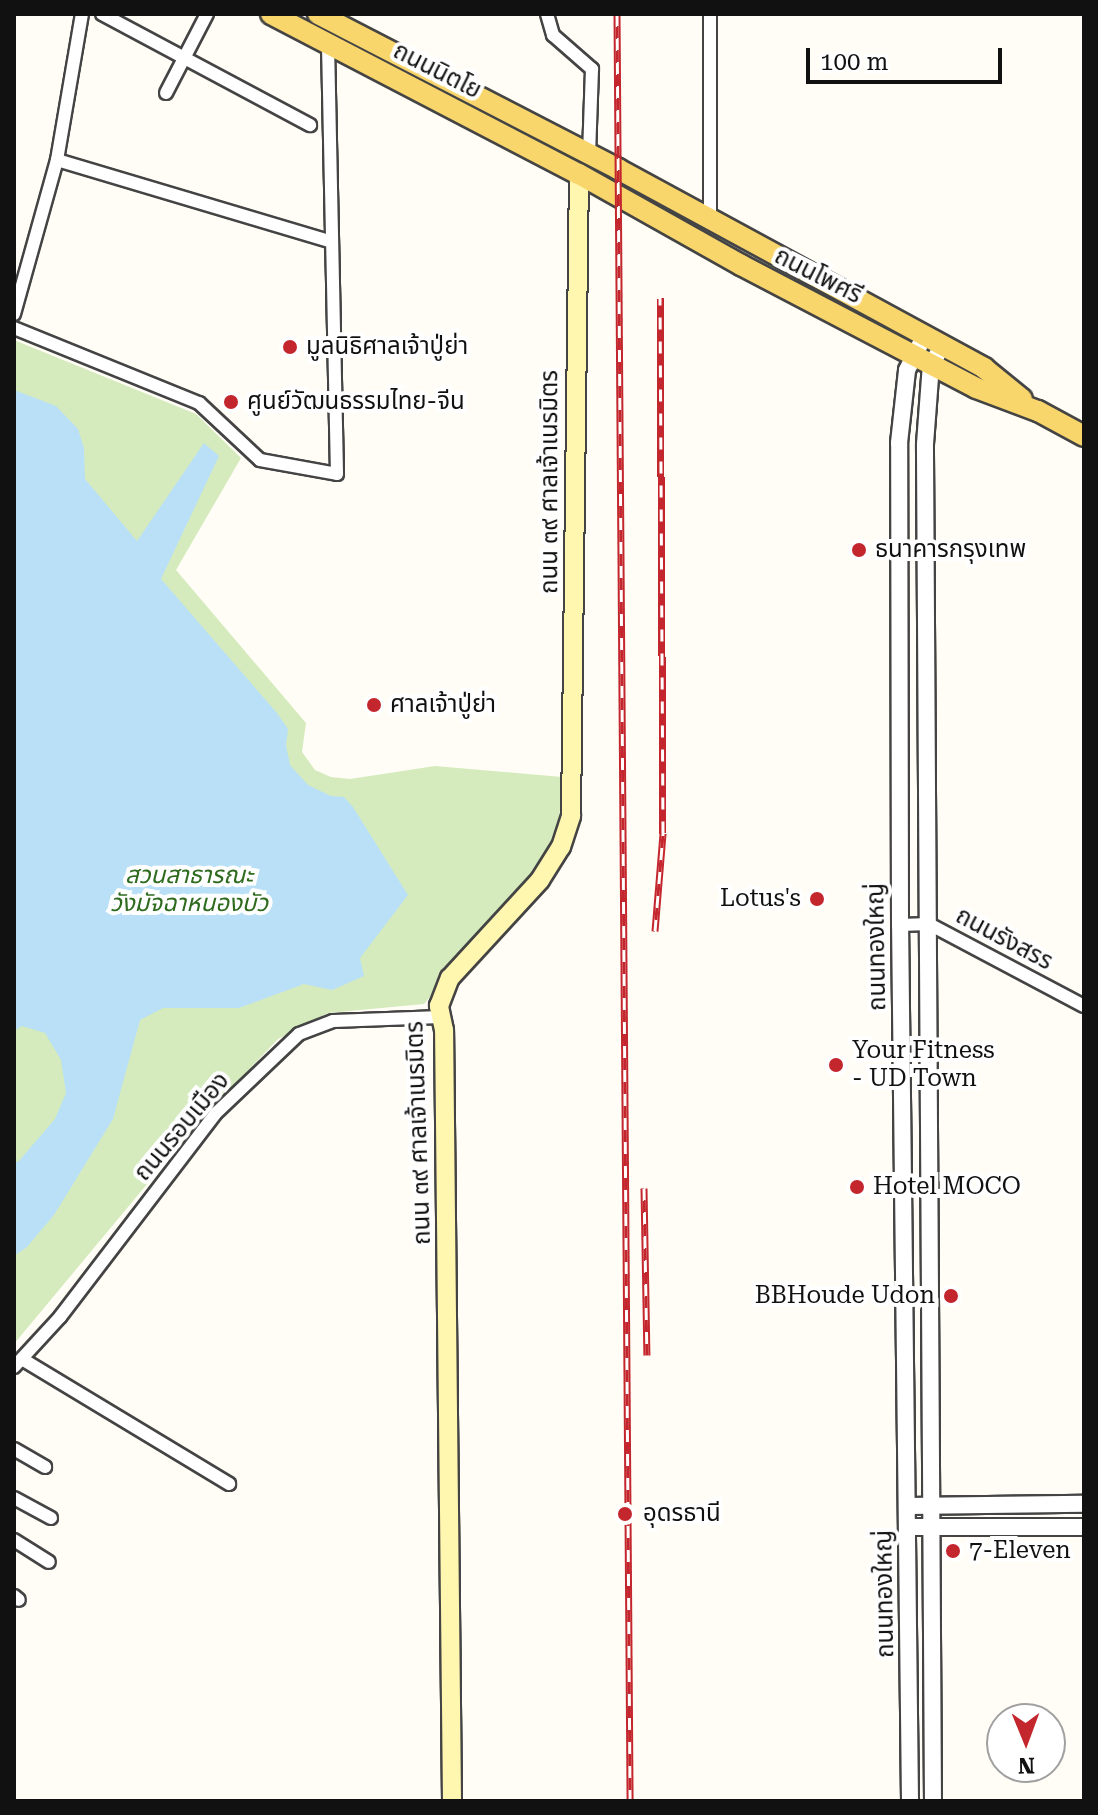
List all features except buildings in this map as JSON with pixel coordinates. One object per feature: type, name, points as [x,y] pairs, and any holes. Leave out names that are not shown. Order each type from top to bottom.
[{"type":"main road","name":"ถนนนิตโย","points":[[271,14],[584,165]]},
{"type":"main road","name":"ถนนนิตโย","points":[[324,17],[584,165]]},
{"type":"main road","name":"ถนนโพศรี","points":[[584,165],[710,220],[984,368],[1038,411]]},
{"type":"main road","name":"ถนนโพศรี","points":[[584,165],[741,265],[976,388],[1038,411],[1084,436]]},
{"type":"main road","name":"ถนน ๓๙ ศาลเจ้าเนรมิตร","points":[[452,1801],[443,990],[450,978],[540,880],[561,847],[571,816],[584,165]]},
{"type":"main road","points":[[875,311],[935,336],[975,357],[984,368]]},
{"type":"street","points":[[14,314],[57,160],[82,14]]},
{"type":"street","points":[[102,14],[310,125]]},
{"type":"street","points":[[166,93],[207,14]]},
{"type":"street","points":[[547,14],[553,35],[592,69],[584,165]]},
{"type":"street","points":[[710,14],[710,220]]},
{"type":"street","points":[[14,328],[199,403],[260,460],[337,474],[324,42]]},
{"type":"street","points":[[57,160],[329,241]]},
{"type":"street","points":[[912,354],[934,342]]},
{"type":"street","name":"ถนนทองใหญ่","points":[[933,1801],[925,444],[934,342]]},
{"type":"street","name":"ถนนทองใหญ่","points":[[910,1801],[900,925],[899,443],[907,370],[912,354]]},
{"type":"street","points":[[899,443],[925,444]]},
{"type":"street","name":"ถนนรังสรร","points":[[900,925],[929,924],[1084,1006]]},
{"type":"street","name":"ถนนรอบเมือง","points":[[18,1363],[60,1317],[215,1114],[299,1034],[333,1021],[441,1017]]},
{"type":"street","points":[[18,1363],[229,1484]]},
{"type":"street","points":[[14,1449],[45,1467]]},
{"type":"street","points":[[14,1498],[51,1518]]},
{"type":"street","points":[[908,1506],[1084,1504]]},
{"type":"street","points":[[908,1527],[1084,1527]]},
{"type":"street","points":[[14,1540],[49,1562]]},
{"type":"green space","name":"สวนสาธารณะ วังมัจฉาหนองบัว","points":[[14,340],[196,414],[241,458],[176,570],[306,723],[302,752],[315,770],[331,777],[350,779],[435,766],[562,777],[559,824],[543,861],[424,1004],[328,1013],[278,1039],[197,1124],[14,1344]]},
{"type":"water","name":"สวนสาธารณะ วังมัจฉาหนองบัว","points":[[14,390],[56,406],[78,429],[84,448],[85,479],[137,541],[204,443],[219,456],[161,579],[277,713],[288,729],[286,745],[290,765],[308,785],[331,796],[344,797],[408,895],[360,958],[364,976],[332,990],[304,984],[239,1008],[163,1008],[140,1020],[113,1119],[54,1215],[27,1247],[14,1256],[14,1161],[18,1162],[55,1119],[66,1093],[61,1060],[45,1033],[22,1026],[14,1031]]},
{"type":"railway","points":[[617,14],[630,1801]]},
{"type":"railway","points":[[655,931],[663,833],[660,298]]},
{"type":"railway","points":[[644,1188],[647,1355]]},
{"type":"place","name":"มูลนิธิศาลเจ้าปู่ย่า","points":[[290,347]]},
{"type":"place","name":"ศูนย์วัฒนธรรมไทย-จีน","points":[[231,402]]},
{"type":"place","name":"ธนาคารกรุงเทพ","points":[[859,550]]},
{"type":"place","name":"ศาลเจ้าปู่ย่า","points":[[374,705]]},
{"type":"place","name":"Lotus's","points":[[817,899]]},
{"type":"place","name":"Your Fitness - UD Town","points":[[836,1065]]},
{"type":"place","name":"Hotel MOCO","points":[[857,1187]]},
{"type":"place","name":"BBHoude Udon","points":[[951,1296]]},
{"type":"place","name":"อุดรธานี","points":[[625,1514]]},
{"type":"place","name":"7-Eleven","points":[[953,1551]]}]
